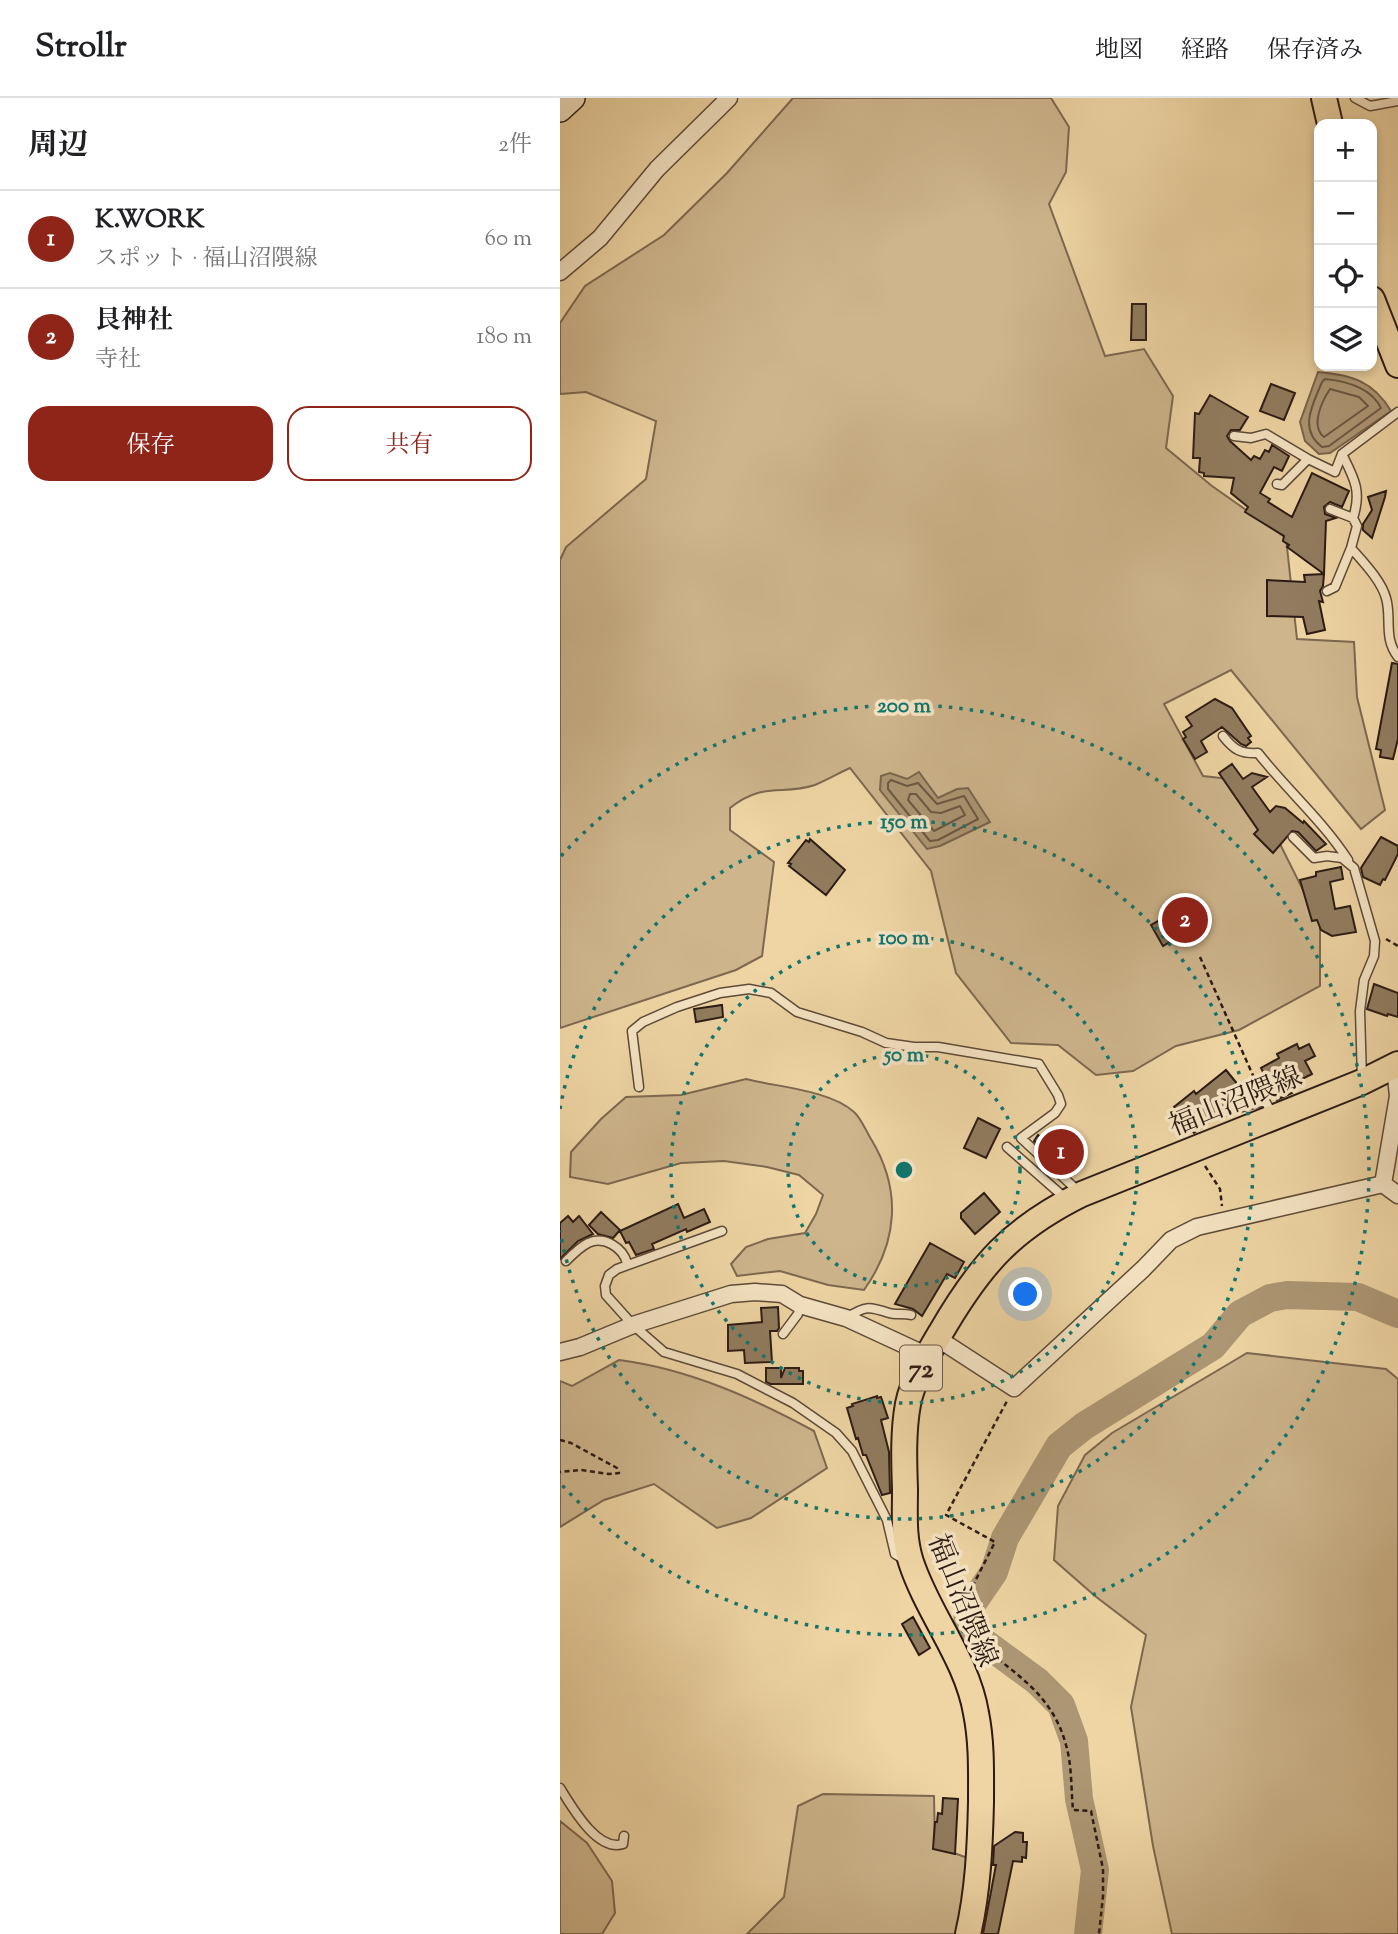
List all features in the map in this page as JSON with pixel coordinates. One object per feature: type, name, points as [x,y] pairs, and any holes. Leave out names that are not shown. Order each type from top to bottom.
[{"type":"main road","points":[[560,110],[573,98]]},
{"type":"main road","points":[[1324,98],[1329,119]]},
{"type":"main road","points":[[1376,308],[1398,365]]},
{"type":"main road","name":"福山沼隈線","points":[[968,1934],[979,1869],[981,1828],[982,1754],[976,1710],[964,1675],[912,1565],[905,1541],[904,1459],[908,1403],[932,1347],[965,1291],[1004,1245],[1026,1226],[1075,1197],[1190,1151],[1269,1109],[1362,1082],[1396,1065]]},
{"type":"street","points":[[560,272],[600,238],[657,169],[729,98]]},
{"type":"street","points":[[1383,1184],[1398,1096],[1396,1065]]},
{"type":"street","points":[[560,1352],[580,1347],[633,1325],[731,1294],[782,1294],[800,1304],[932,1347],[1014,1388],[1171,1240],[1197,1227],[1383,1184],[1398,1195]]},
{"type":"lane","points":[[1355,98],[1370,106],[1398,101]]},
{"type":"lane","points":[[1234,436],[1251,438],[1266,434],[1335,472],[1342,454],[1398,412]]},
{"type":"lane","points":[[1342,454],[1355,481],[1359,501],[1353,518]]},
{"type":"lane","points":[[1277,484],[1282,485],[1287,481],[1308,459]]},
{"type":"lane","points":[[1327,591],[1335,587],[1352,548],[1357,526],[1353,518],[1330,509]]},
{"type":"lane","points":[[1352,548],[1387,598],[1388,636],[1398,657]]},
{"type":"lane","points":[[1223,736],[1233,749],[1245,754],[1258,753],[1272,772],[1328,831],[1354,868],[1375,941],[1374,956],[1364,980],[1360,1011],[1362,1082]]},
{"type":"lane","points":[[1293,837],[1314,858],[1342,858],[1354,868]]},
{"type":"lane","points":[[639,1087],[632,1031],[643,1022],[720,993],[749,989],[771,993],[797,1012],[862,1032],[886,1043],[914,1047],[938,1046],[1039,1064],[1058,1095],[1060,1104],[1055,1113],[1021,1138],[1075,1197]]},
{"type":"lane","points":[[1224,1112],[1269,1109]]},
{"type":"lane","points":[[1007,1147],[1075,1197]]},
{"type":"lane","points":[[722,1231],[627,1264],[609,1275],[605,1286],[606,1295],[633,1325],[664,1352],[737,1374],[793,1403],[836,1433],[852,1451],[887,1520],[895,1554],[912,1565]]},
{"type":"lane","points":[[566,1261],[588,1242],[600,1240],[611,1243],[624,1254],[627,1264]]},
{"type":"lane","points":[[783,1334],[798,1314],[800,1304]]},
{"type":"lane","points":[[846,1318],[863,1307],[911,1315]]},
{"type":"lane","points":[[560,1788],[574,1811],[596,1835],[610,1845],[617,1846],[623,1844],[624,1836]]},
{"type":"path","points":[[1200,957],[1269,1109]]},
{"type":"path","points":[[1190,1151],[1210,1170],[1217,1181],[1222,1221]]},
{"type":"path","points":[[959,1628],[962,1607],[995,1542],[946,1515],[1014,1388]]},
{"type":"path","points":[[560,1440],[571,1443],[617,1468],[619,1473],[581,1470],[560,1472]]},
{"type":"path","points":[[969,1636],[1043,1698],[1058,1723],[1067,1747],[1073,1810],[1091,1811],[1103,1869],[1099,1934]]},
{"type":"shaded area","points":[[793,98],[1051,98],[1069,127],[1066,172],[1049,204],[1105,356],[1144,349],[1173,396],[1166,448],[1212,486],[1286,538],[1297,639],[1354,642],[1357,697],[1385,810],[1361,829],[1231,670],[1164,704],[1203,776],[1229,779],[1280,844],[1320,924],[1320,986],[1239,1030],[1176,1046],[1133,1071],[1096,1075],[1058,1045],[1011,1043],[956,973],[931,871],[850,768],[815,785],[753,795],[730,808],[730,830],[774,862],[762,956],[736,970],[560,1028],[560,560],[566,547],[646,479],[656,421],[586,392],[560,394],[560,323],[585,286],[664,235],[727,173]]},
{"type":"shaded area","points":[[746,1079],[803,1090],[831,1099],[854,1112],[863,1125],[888,1177],[892,1216],[884,1253],[864,1290],[828,1285],[780,1271],[737,1276],[731,1264],[746,1247],[768,1239],[805,1233],[823,1195],[799,1175],[724,1161],[681,1163],[608,1184],[570,1177],[571,1152],[601,1119],[626,1097],[681,1095]]},
{"type":"shaded area","points":[[1247,1353],[1386,1369],[1398,1379],[1398,1934],[1172,1934],[1153,1846],[1131,1707],[1146,1635],[1054,1560],[1058,1506],[1085,1455],[1112,1433]]},
{"type":"shaded area","points":[[619,1360],[670,1370],[720,1386],[791,1419],[814,1431],[827,1468],[751,1518],[717,1528],[654,1484],[604,1500],[560,1527],[560,1381],[572,1386]]},
{"type":"shaded area","points":[[823,1794],[934,1796],[935,1846],[973,1860],[961,1934],[747,1934],[784,1897],[798,1806]]},
{"type":"shaded area","points":[[560,1821],[587,1843],[612,1881],[615,1913],[602,1934],[560,1934]]},
{"type":"water","points":[[1318,372],[1360,381],[1377,393],[1391,411],[1330,453],[1319,454],[1305,441],[1300,422]]},
{"type":"water","points":[[919,772],[938,798],[957,789],[968,788],[990,822],[940,846],[927,849],[880,790],[881,776],[890,773],[907,779]]},
{"type":"building","points":[[1132,304],[1146,304],[1146,340],[1131,340]]},
{"type":"building","points":[[1271,384],[1295,393],[1284,420],[1260,411]]},
{"type":"building","points":[[1210,395],[1248,417],[1240,430],[1231,430],[1227,436],[1251,460],[1254,456],[1260,459],[1265,450],[1269,452],[1272,445],[1289,456],[1282,471],[1274,467],[1260,493],[1270,499],[1268,502],[1292,517],[1312,473],[1349,491],[1342,507],[1330,502],[1324,507],[1325,514],[1336,518],[1326,521],[1324,574],[1287,547],[1289,545],[1283,541],[1284,536],[1245,512],[1248,507],[1231,493],[1234,478],[1204,476],[1204,473],[1199,472],[1200,458],[1193,458],[1195,413],[1199,414]]},
{"type":"building","points":[[1386,491],[1372,538],[1363,530],[1363,524],[1372,510],[1368,497]]},
{"type":"building","points":[[1324,574],[1320,591],[1323,602],[1319,601],[1325,630],[1307,634],[1303,617],[1267,616],[1267,580],[1305,582],[1304,575]]},
{"type":"building","points":[[1392,663],[1398,664],[1398,739],[1393,759],[1380,757],[1381,750],[1376,749]]},
{"type":"building","points":[[1215,699],[1232,708],[1251,736],[1248,738],[1251,742],[1246,746],[1241,744],[1222,727],[1201,741],[1207,752],[1195,759],[1183,739],[1186,737],[1183,732],[1192,726],[1186,717]]},
{"type":"building","points":[[1232,764],[1243,779],[1252,773],[1267,777],[1252,787],[1270,812],[1276,806],[1285,808],[1303,823],[1304,821],[1326,844],[1316,851],[1298,832],[1292,831],[1273,853],[1254,834],[1258,830],[1219,773]]},
{"type":"building","points":[[1381,837],[1398,846],[1398,854],[1380,885],[1363,877],[1361,868]]},
{"type":"building","points":[[810,839],[845,870],[826,895],[788,863],[806,840],[809,842]]},
{"type":"building","points":[[1341,867],[1343,879],[1330,882],[1335,909],[1350,906],[1356,932],[1332,936],[1321,930],[1317,920],[1312,921],[1300,880],[1316,876],[1316,872]]},
{"type":"building","points":[[1182,908],[1195,926],[1163,946],[1151,925]]},
{"type":"building","points":[[1374,984],[1398,993],[1398,1017],[1367,1009]]},
{"type":"building","points":[[722,1005],[723,1017],[696,1022],[694,1009]]},
{"type":"building","points":[[1297,1044],[1299,1049],[1309,1044],[1315,1056],[1305,1061],[1312,1074],[1288,1086],[1292,1093],[1277,1100],[1261,1068],[1279,1058],[1277,1054]]},
{"type":"building","points":[[1226,1070],[1243,1091],[1231,1103],[1219,1108],[1217,1117],[1194,1133],[1174,1107],[1194,1091],[1196,1094]]},
{"type":"building","points":[[978,1118],[1000,1129],[986,1158],[964,1148]]},
{"type":"building","points":[[1053,1128],[1086,1156],[1081,1161],[1083,1163],[1070,1175],[1034,1141],[1038,1135],[1043,1139]]},
{"type":"building","points":[[984,1193],[1000,1212],[975,1234],[961,1218],[961,1213]]},
{"type":"building","points":[[678,1204],[684,1218],[704,1209],[710,1222],[652,1244],[654,1249],[636,1255],[620,1231]]},
{"type":"building","points":[[601,1212],[620,1230],[613,1238],[598,1234],[589,1225]]},
{"type":"building","points":[[568,1216],[573,1222],[579,1216],[593,1234],[578,1241],[560,1259],[560,1223]]},
{"type":"building","points":[[930,1243],[964,1262],[955,1278],[947,1274],[922,1316],[913,1309],[895,1304]]},
{"type":"building","points":[[778,1307],[779,1328],[777,1331],[770,1331],[772,1362],[745,1363],[744,1350],[728,1351],[728,1325],[762,1322],[761,1308]]},
{"type":"building","points":[[766,1368],[781,1368],[781,1378],[785,1368],[799,1368],[799,1371],[803,1371],[803,1384],[770,1384],[766,1382]]},
{"type":"building","points":[[877,1396],[881,1397],[888,1418],[881,1420],[889,1452],[890,1493],[882,1495],[866,1455],[863,1455],[858,1438],[856,1439],[847,1408]]},
{"type":"building","points":[[913,1617],[930,1648],[919,1655],[902,1624]]},
{"type":"building","points":[[943,1798],[958,1799],[955,1854],[933,1849],[935,1822],[938,1813],[942,1814]]},
{"type":"building","points":[[1015,1832],[1023,1833],[1023,1842],[1027,1842],[1026,1858],[1022,1857],[1022,1862],[1013,1861],[998,1934],[983,1934],[996,1865],[993,1865],[994,1846]]},
{"type":"waterway","points":[[1088,1934],[1095,1870],[1079,1799],[1074,1741],[1061,1705],[1037,1681],[973,1634],[967,1625],[968,1610],[994,1572],[1005,1538],[1059,1446],[1084,1426],[1213,1346],[1240,1314],[1270,1298],[1287,1295],[1358,1297],[1398,1314]]},
{"type":"place","name":"艮神社","points":[[1185,920]]},
{"type":"place","name":"K.WORK","points":[[1061,1152]]}]
